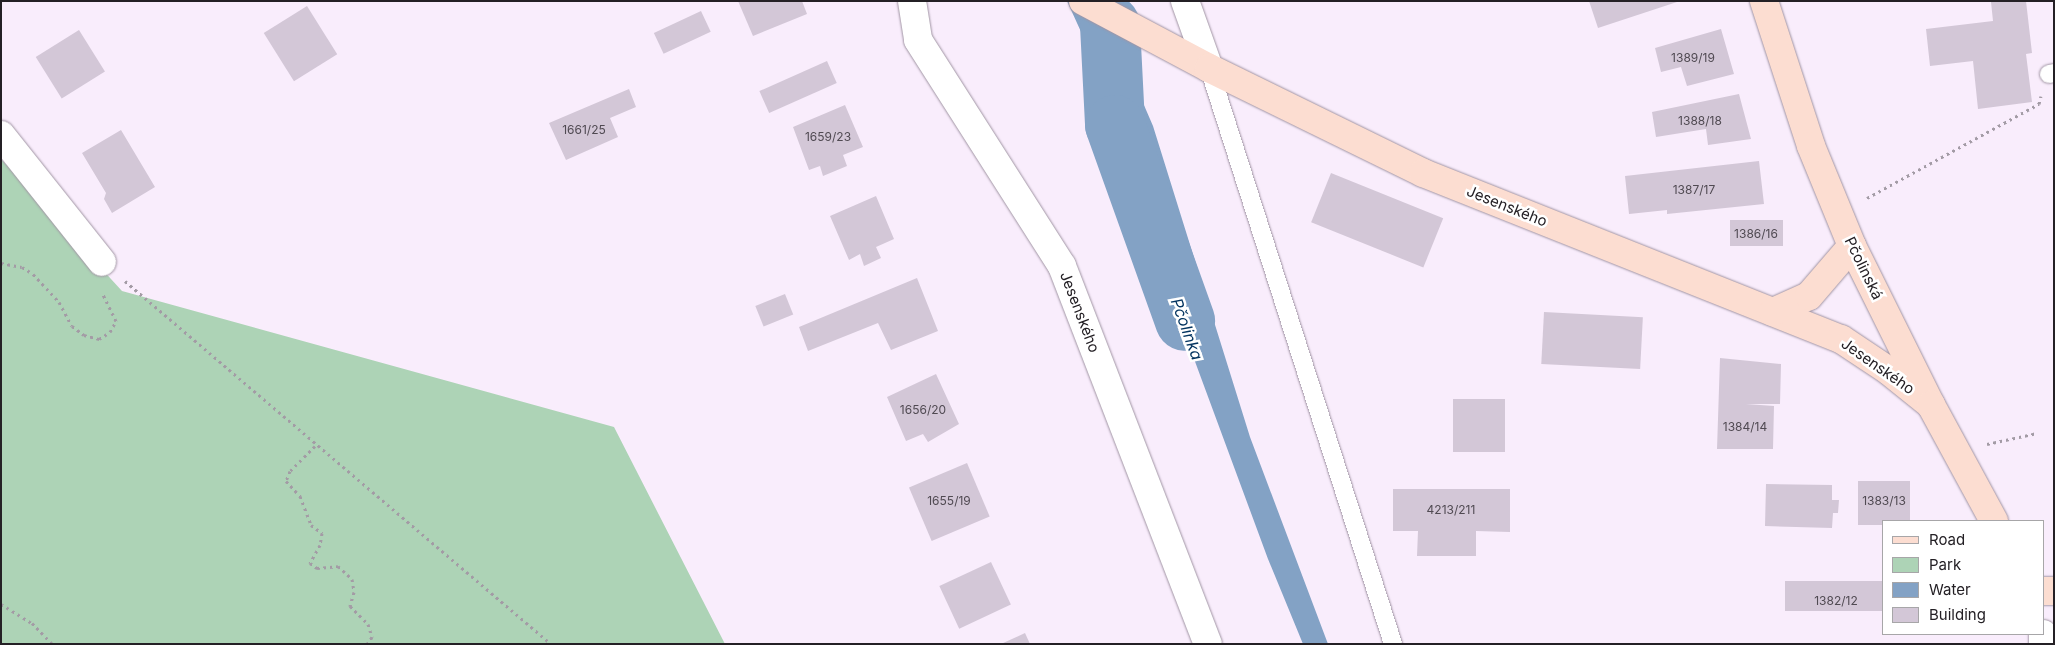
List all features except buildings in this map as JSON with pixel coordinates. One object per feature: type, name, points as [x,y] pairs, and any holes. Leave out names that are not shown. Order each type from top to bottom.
[{"type":"street","name":"Jesenského","points":[[912,1],[918,40],[1062,266],[1208,644]]},
{"type":"street","name":"Jesenského","points":[[1083,1],[1209,68],[1423,172],[1841,339],[1889,370],[1931,405]]},
{"type":"street","points":[[1185,1],[1209,68]]},
{"type":"street","name":"Pčolinská","points":[[1764,1],[1810,146],[1852,246],[1931,405],[1993,520]]},
{"type":"street","points":[[1,135],[102,262]]},
{"type":"street","points":[[1773,312],[1809,296],[1852,246]]},
{"type":"lane","points":[[1209,68],[1393,644]]},
{"type":"path","points":[[1861,201],[2038,104],[2052,73]]},
{"type":"path","points":[[1,262],[33,274],[59,302],[72,326],[84,335],[99,339],[110,332],[116,321],[96,275],[102,262],[315,446],[551,644]]},
{"type":"path","points":[[1979,444],[2038,433]]},
{"type":"path","points":[[315,446],[290,471],[286,481],[300,496],[311,525],[322,533],[320,545],[310,563],[317,568],[338,566],[352,579],[354,592],[350,606],[368,624],[372,636],[367,644]]},
{"type":"path","points":[[1,604],[32,623],[52,644]]},
{"type":"green space","points":[[1,159],[122,291],[614,427],[725,644],[1,644]]},
{"type":"water","points":[[1067,1],[1099,1],[1153,126],[1250,437],[1328,644],[1303,644],[1268,559],[1173,302],[1127,133]]},
{"type":"waterway","name":"Pčolinka","points":[[1110,25],[1115,125],[1185,321]]}]
